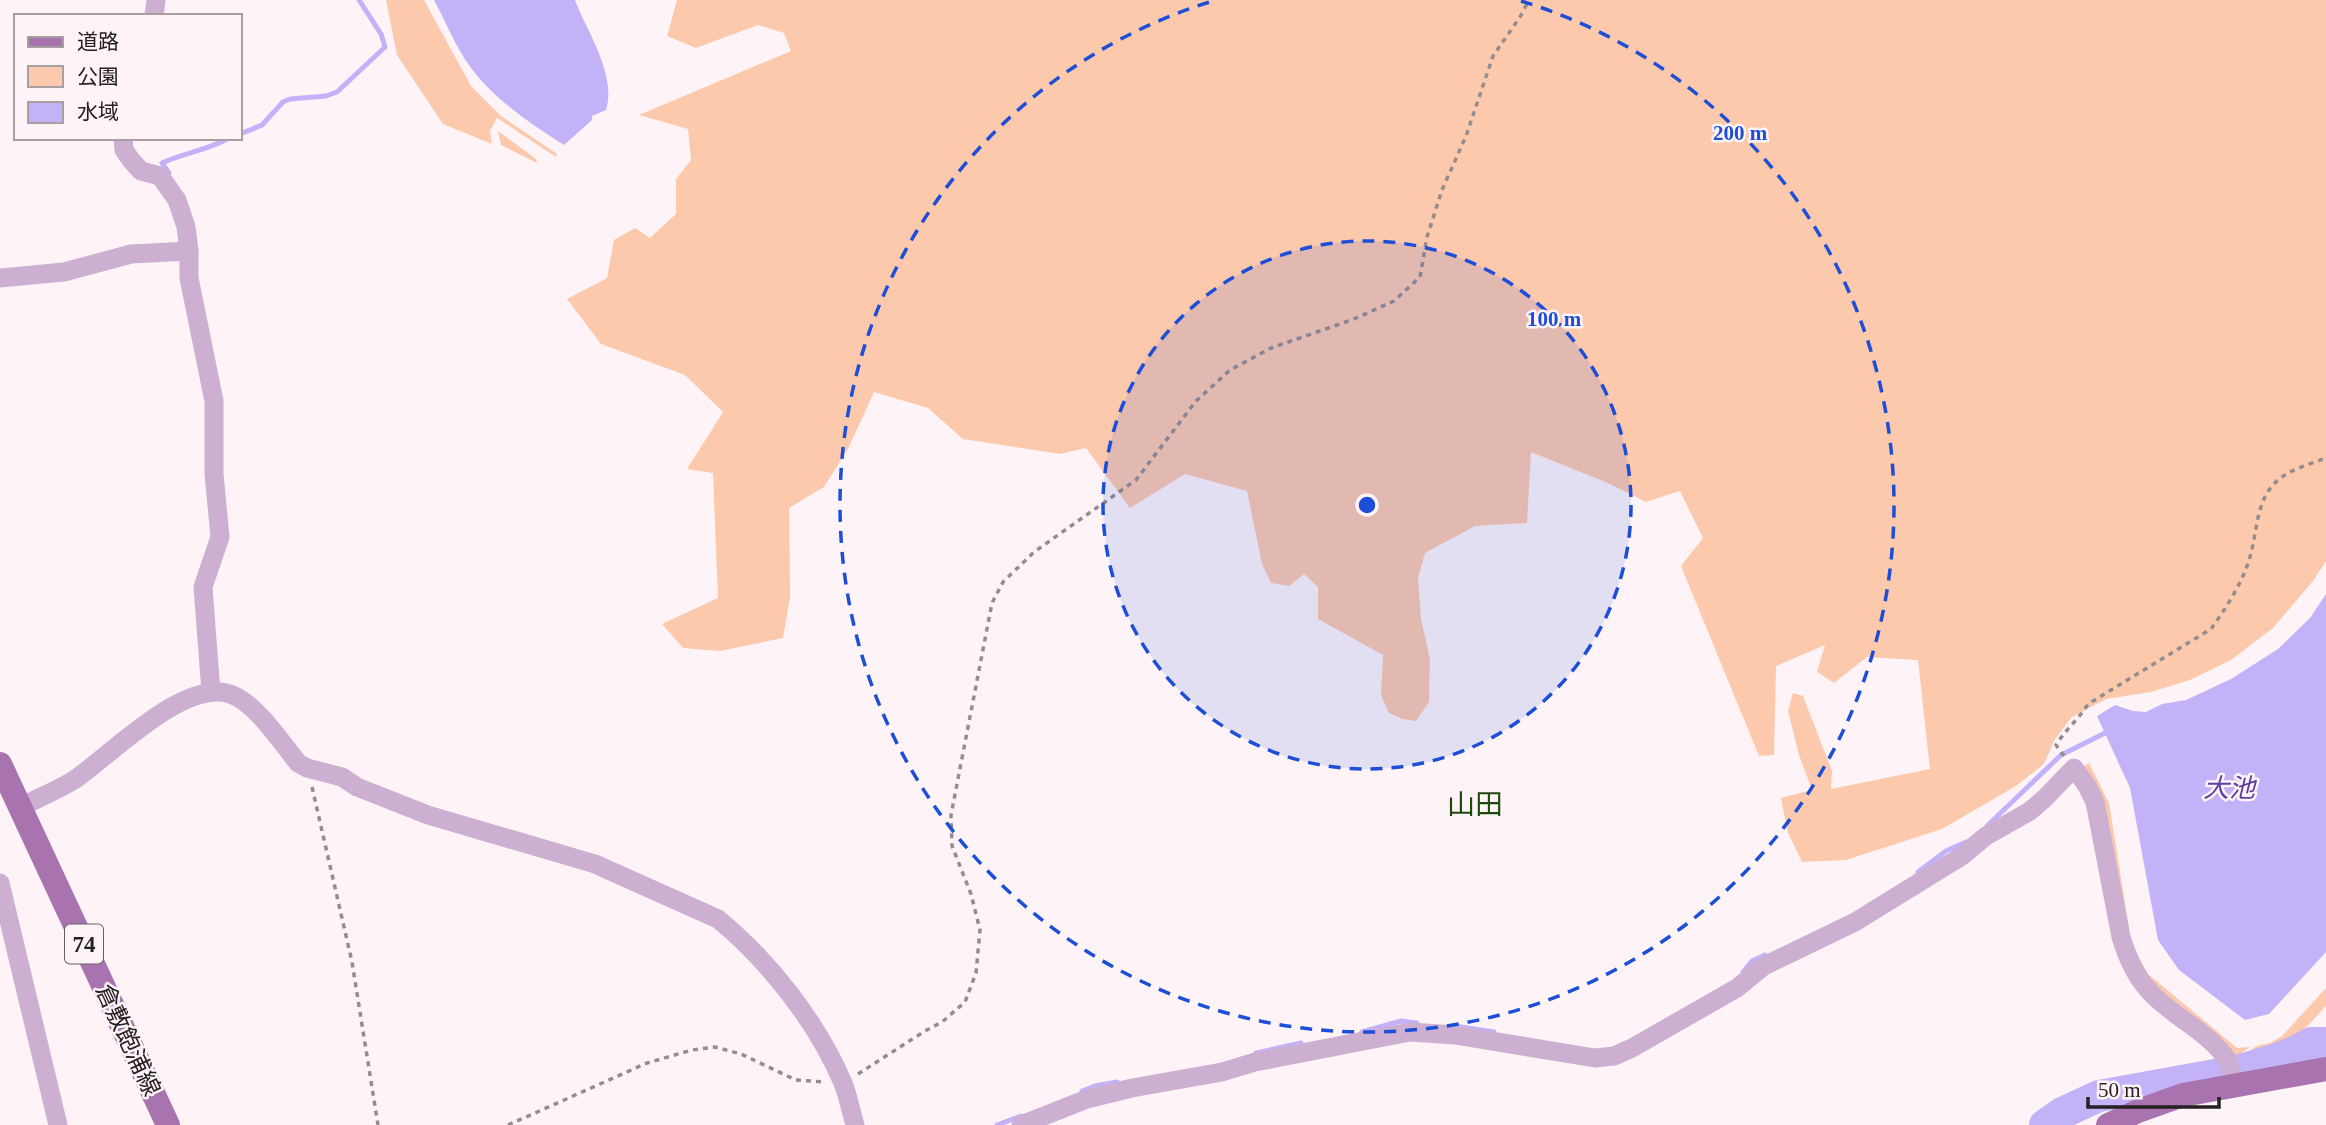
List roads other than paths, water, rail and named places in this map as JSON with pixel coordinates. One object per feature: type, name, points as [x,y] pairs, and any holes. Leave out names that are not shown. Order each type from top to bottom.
[{"type":"main road","name":"倉敷飽浦線","points":[[0,764],[168,1125]]},
{"type":"main road","points":[[2108,1125],[2231,1075],[2326,1069]]},
{"type":"street","points":[[123,140],[124,150],[131,160],[141,171],[160,176],[177,200],[186,227],[189,278],[214,401],[214,474],[220,537],[203,587],[211,692]]},
{"type":"street","points":[[0,278],[64,272],[131,254],[189,251]]},
{"type":"street","points":[[21,807],[73,780],[168,708],[211,692],[231,694],[256,711],[298,763],[307,768],[342,777],[357,787],[428,815],[595,864],[718,919],[735,933],[782,984],[812,1027],[843,1083],[855,1125]]},
{"type":"street","points":[[1021,1125],[1087,1100],[1132,1088],[1222,1072],[1255,1062],[1410,1031],[1455,1035],[1595,1058],[1614,1056],[1737,988],[1771,962],[1855,922],[1962,856],[1986,835],[2029,811],[2074,768],[2095,802],[2127,958],[2139,979],[2154,996],[2196,1028],[2229,1060],[2231,1075]]},
{"type":"street","points":[[0,883],[58,1125]]},
{"type":"water","points":[[434,0],[575,0],[604,68],[608,97],[606,110],[592,116],[592,120],[564,145],[514,111],[481,80],[461,52]]},
{"type":"water","name":"大池","points":[[2326,594],[2326,952],[2269,1014],[2245,1020],[2179,970],[2158,940],[2130,788],[2097,716],[2115,705],[2146,712],[2162,704],[2186,700],[2231,679],[2278,649],[2310,618]]},
{"type":"waterway","points":[[242,133],[262,125],[283,102],[337,92],[385,47],[381,34],[359,0]]},
{"type":"waterway","points":[[169,173],[162,163],[225,140]]},
{"type":"waterway","points":[[1987,826],[2061,755],[2111,730]]},
{"type":"waterway","points":[[1918,872],[1946,851],[1966,842]]},
{"type":"waterway","points":[[1743,972],[1752,961],[1765,955]]},
{"type":"waterway","points":[[1362,1032],[1401,1021],[1417,1023]]},
{"type":"waterway","points":[[1455,1026],[1494,1032]]},
{"type":"waterway","points":[[1256,1053],[1301,1043]]},
{"type":"waterway","points":[[2045,1125],[2062,1113],[2099,1096],[2237,1071],[2277,1059],[2311,1043],[2326,1043]]},
{"type":"waterway","points":[[1082,1091],[1117,1082]]},
{"type":"waterway","points":[[997,1125],[1021,1116]]},
{"type":"district","name":"山田","points":[[1475,804]]}]
